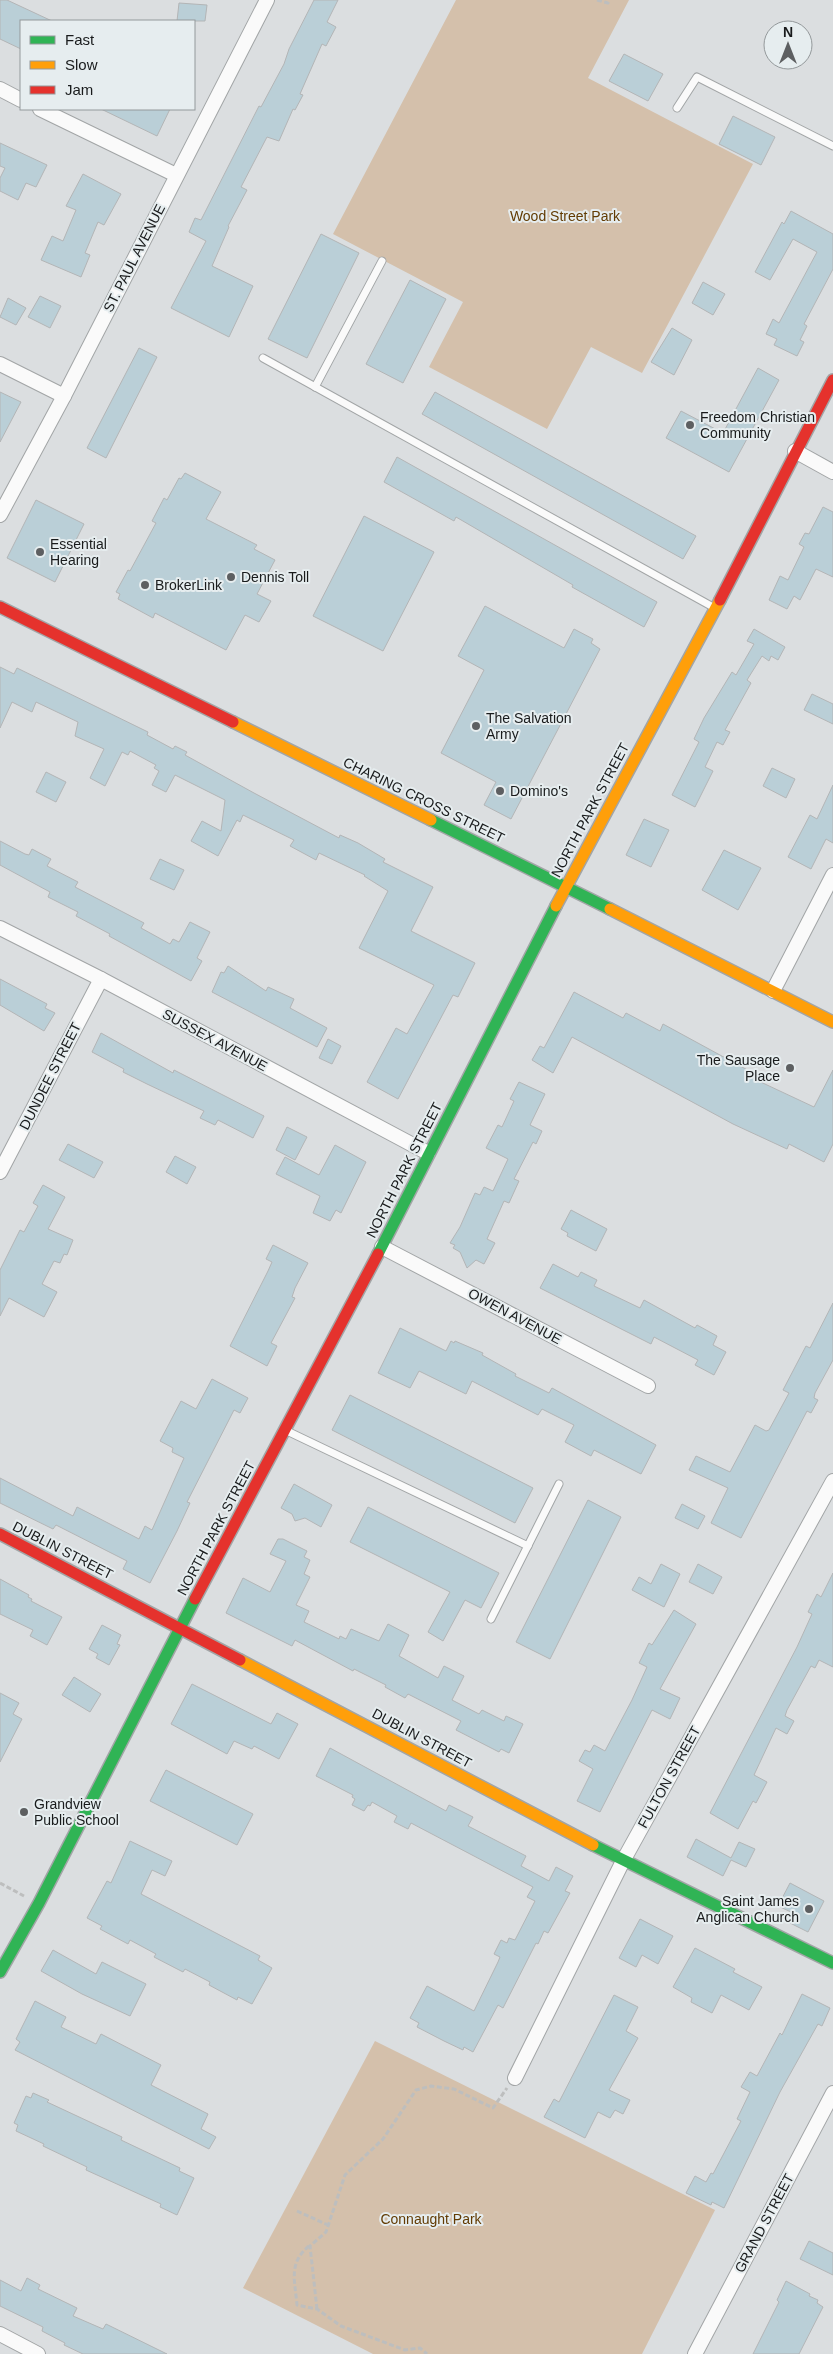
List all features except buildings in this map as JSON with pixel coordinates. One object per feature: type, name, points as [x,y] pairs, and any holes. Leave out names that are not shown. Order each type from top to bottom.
[{"type":"street","name":"ST. PAUL AVENUE","points":[[0,515],[64,396],[267,0]]},
{"type":"street","points":[[0,89],[20,99]]},
{"type":"street","points":[[42,110],[176,175]]},
{"type":"street","points":[[0,364],[64,396]]},
{"type":"street","name":"NORTH PARK STREET","points":[[0,1972],[39,1903],[180,1628],[382,1247],[566,886],[716,608],[833,380]]},
{"type":"street","points":[[795,451],[833,472]]},
{"type":"street","name":"CHARING CROSS STREET","points":[[0,607],[566,886],[833,1022]]},
{"type":"street","points":[[773,991],[833,875]]},
{"type":"street","name":"SUSSEX AVENUE","points":[[0,928],[100,979],[428,1154]]},
{"type":"street","name":"DUNDEE STREET","points":[[0,1172],[100,979]]},
{"type":"street","name":"OWEN AVENUE","points":[[382,1247],[648,1386]]},
{"type":"street","name":"FULTON STREET","points":[[515,2078],[623,1861],[833,1482]]},
{"type":"street","name":"DUBLIN STREET","points":[[0,1534],[623,1861],[833,1963]]},
{"type":"street","name":"GRAND STREET","points":[[696,2354],[833,2093]]},
{"type":"street","points":[[0,2334],[38,2354]]},
{"type":"lane","points":[[677,108],[696,77],[833,146]]},
{"type":"lane","points":[[315,387],[382,261]]},
{"type":"lane","points":[[263,358],[716,608]]},
{"type":"lane","points":[[284,1430],[528,1546]]},
{"type":"lane","points":[[490,1619],[559,1484]]},
{"type":"path","points":[[598,0],[608,3],[609,0]]},
{"type":"path","points":[[0,1883],[39,1903]]},
{"type":"path","points":[[427,2354],[420,2348],[404,2350],[341,2326],[318,2309],[297,2306],[294,2270],[298,2255],[326,2232],[345,2174],[383,2140],[416,2090],[431,2086],[454,2089],[493,2108],[515,2078]]},
{"type":"path","points":[[297,2211],[328,2225]]},
{"type":"path","points":[[310,2246],[318,2309]]},
{"type":"green space","name":"Wood Street Park","points":[[456,0],[629,0],[588,78],[753,164],[642,373],[591,347],[547,429],[429,367],[463,302],[333,234]]},
{"type":"green space","name":"Connaught Park","points":[[375,2041],[715,2210],[642,2354],[373,2354],[243,2288]]},
{"type":"traffic: fast","points":[[431,820],[610,909]]},
{"type":"traffic: fast","points":[[378,1254],[556,906]]},
{"type":"traffic: fast","points":[[0,1972],[39,1903],[195,1599]]},
{"type":"traffic: fast","points":[[593,1845],[833,1963]]},
{"type":"traffic: slow","points":[[556,906],[720,600]]},
{"type":"traffic: slow","points":[[233,722],[431,820]]},
{"type":"traffic: slow","points":[[610,909],[833,1022]]},
{"type":"traffic: slow","points":[[240,1660],[593,1845]]},
{"type":"traffic: jam","points":[[720,600],[833,380]]},
{"type":"traffic: jam","points":[[0,607],[233,722]]},
{"type":"traffic: jam","points":[[195,1599],[378,1254]]},
{"type":"traffic: jam","points":[[0,1534],[240,1660]]},
{"type":"place","name":"Freedom Christian Community","points":[[690,425]]},
{"type":"place","name":"Essential Hearing","points":[[40,552]]},
{"type":"place","name":"Dennis Toll","points":[[231,577]]},
{"type":"place","name":"BrokerLink","points":[[145,585]]},
{"type":"place","name":"The Salvation Army","points":[[476,726]]},
{"type":"place","name":"Domino's","points":[[500,791]]},
{"type":"place","name":"The Sausage Place","points":[[790,1068]]},
{"type":"place","name":"Grandview Public School","points":[[24,1812]]},
{"type":"place","name":"Saint James Anglican Church","points":[[809,1909]]}]
